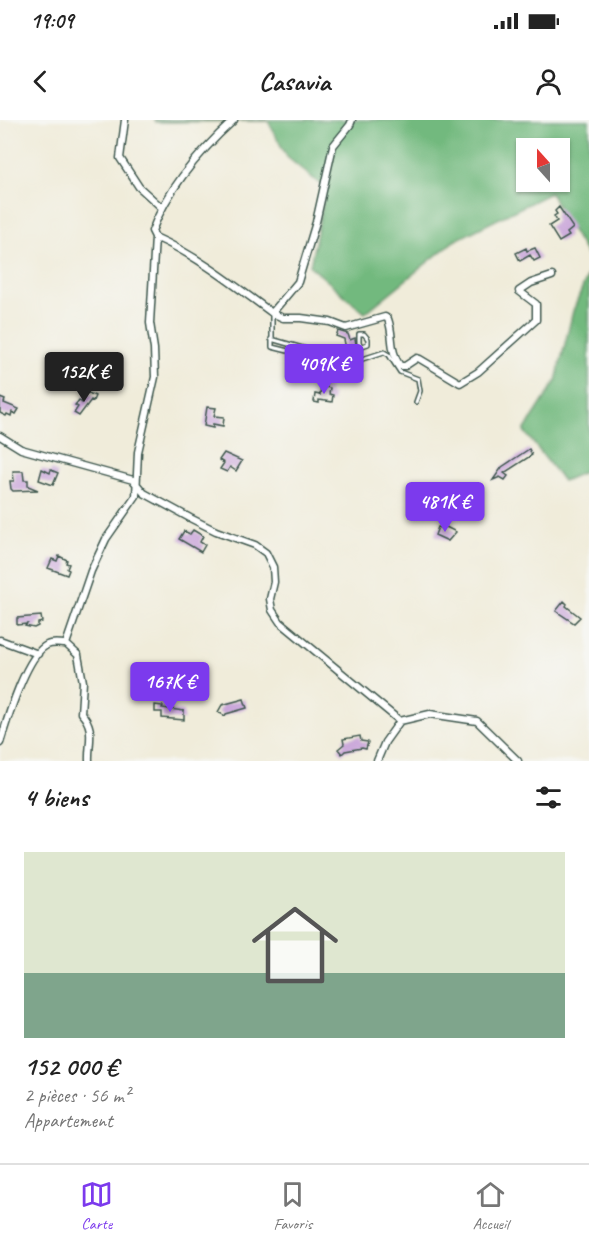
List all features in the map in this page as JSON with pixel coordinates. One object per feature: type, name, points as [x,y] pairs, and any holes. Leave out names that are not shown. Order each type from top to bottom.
[{"type":"street","points":[[124,120],[120,158],[139,187],[161,207]]},
{"type":"street","points":[[66,644],[91,572],[106,539],[136,496],[138,484],[136,464],[155,377],[150,323],[155,237],[152,231],[161,207],[206,146],[234,120]]},
{"type":"street","points":[[272,313],[298,282],[316,222],[333,146],[352,120]]},
{"type":"street","points":[[155,237],[190,254],[224,276],[272,313],[283,318],[330,322],[346,327],[385,317],[391,326],[393,352],[400,366],[405,366],[417,358],[460,383],[478,372],[536,320],[536,304],[519,291],[531,283],[552,276]]},
{"type":"street","points":[[0,436],[21,449],[133,480],[144,493],[190,518],[216,531],[255,545],[266,553],[273,567],[274,582],[270,599],[272,610],[280,622],[400,721]]},
{"type":"street","points":[[0,640],[38,654]]},
{"type":"street","points":[[0,742],[22,679],[42,648],[50,644],[66,644],[78,655],[83,682],[81,713],[89,722],[91,737],[88,761]]},
{"type":"street","points":[[377,761],[400,721],[430,714],[477,721],[518,761]]},
{"type":"lane","points":[[272,313],[272,347],[344,365],[384,352],[389,355],[400,372],[417,379],[420,391],[416,402]]},
{"type":"lane","points":[[271,339],[344,360],[358,355],[362,346]]},
{"type":"green space","points":[[155,120],[589,120],[589,259],[550,193],[454,241],[365,313],[310,266],[326,189],[287,157],[268,121],[156,122]]},
{"type":"green space","points":[[589,272],[589,470],[563,481],[524,431],[556,381],[573,311]]},
{"type":"building","points":[[559,207],[573,228],[567,233],[569,236],[559,242],[549,226],[557,221],[554,216]]},
{"type":"building","points":[[526,248],[527,251],[535,248],[540,258],[534,261],[530,255],[520,261],[516,253]]},
{"type":"building","points":[[338,331],[348,334],[350,340],[355,338],[356,345],[345,354],[340,355],[339,350],[346,349],[344,339],[336,336]]},
{"type":"building","points":[[321,386],[330,388],[329,394],[333,395],[332,402],[319,400],[319,403],[314,402],[315,394],[320,395]]},
{"type":"building","points":[[86,392],[95,396],[79,416],[74,413],[78,407],[75,405],[79,400],[82,403]]},
{"type":"building","points":[[0,398],[5,400],[4,403],[19,409],[16,414],[12,412],[11,416],[7,414],[6,416],[0,413]]},
{"type":"building","points":[[207,407],[216,408],[214,416],[224,417],[223,426],[213,424],[213,428],[204,426]]},
{"type":"building","points":[[529,449],[532,455],[504,473],[508,476],[505,480],[500,477],[493,480],[502,467]]},
{"type":"building","points":[[224,453],[242,461],[236,471],[230,467],[227,472],[220,469],[224,463],[219,460]]},
{"type":"building","points":[[42,469],[50,473],[51,470],[58,473],[53,485],[39,480]]},
{"type":"building","points":[[13,471],[23,471],[24,480],[28,480],[28,486],[38,490],[13,491],[10,481],[14,481]]},
{"type":"building","points":[[442,525],[456,532],[448,541],[435,535],[438,527],[441,528]]},
{"type":"building","points":[[193,530],[203,536],[200,542],[205,545],[201,552],[179,539],[184,531],[190,534]]},
{"type":"building","points":[[59,556],[67,560],[66,563],[69,564],[67,575],[48,568],[52,559],[57,561]]},
{"type":"building","points":[[564,601],[566,606],[580,617],[574,623],[556,611]]},
{"type":"building","points":[[41,616],[42,622],[34,628],[25,626],[27,624],[17,625],[17,618]]},
{"type":"building","points":[[160,665],[170,669],[167,676],[173,679],[171,684],[155,677]]},
{"type":"building","points":[[147,676],[155,677],[155,686],[147,686]]},
{"type":"building","points":[[244,699],[247,708],[225,716],[218,712],[222,705]]},
{"type":"building","points":[[155,705],[184,711],[184,720],[162,718],[162,712],[155,712]]},
{"type":"building","points":[[360,736],[361,741],[368,742],[366,749],[345,751],[342,754],[338,749],[344,744],[343,739]]}]
